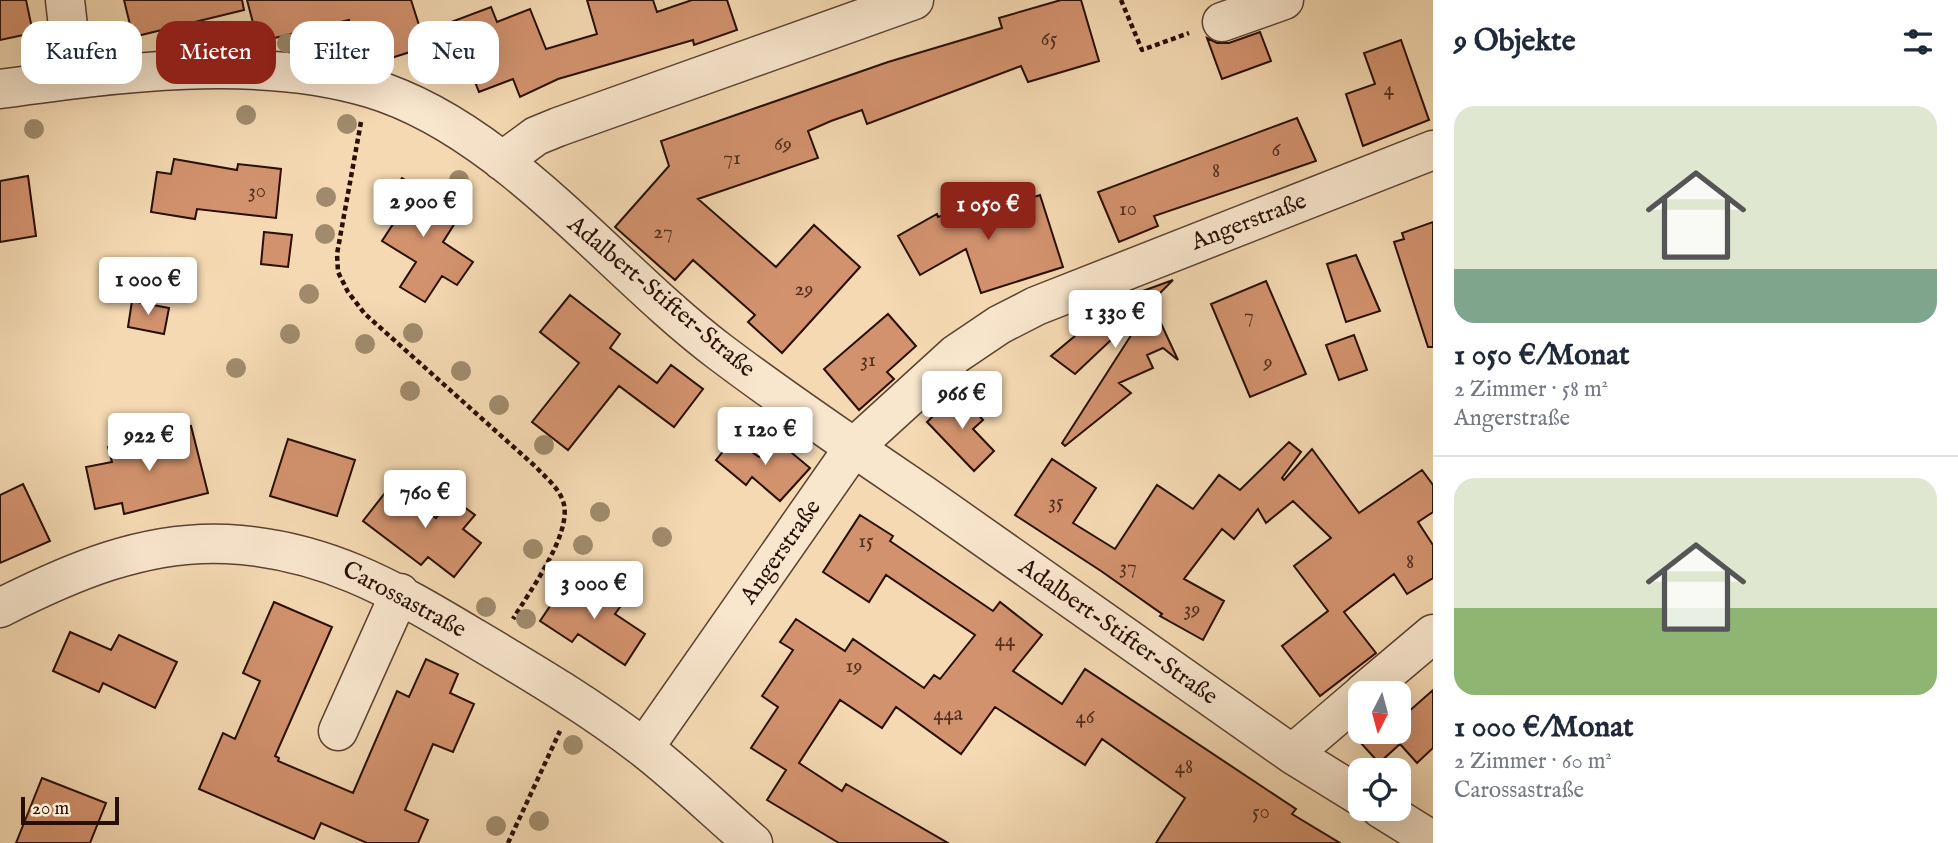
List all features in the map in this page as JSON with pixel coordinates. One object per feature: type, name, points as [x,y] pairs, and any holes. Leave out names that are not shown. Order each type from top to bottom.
[{"type":"street","points":[[65,0],[67,21]]},
{"type":"street","points":[[502,161],[536,136],[558,127],[914,0]]},
{"type":"street","points":[[1222,22],[1284,0]]},
{"type":"street","name":"Adalbert-Stifter-Straße","points":[[142,75],[232,70],[282,73],[369,88],[427,112],[502,161],[718,351],[1292,754],[1348,789]]},
{"type":"street","name":"Adalbert-Stifter-Straße","points":[[0,89],[37,84]]},
{"type":"street","name":"Angerstraße","points":[[644,748],[854,447],[956,354],[999,325],[1036,306],[1433,150]]},
{"type":"street","name":"Carossastraße","points":[[0,608],[101,562],[141,552],[225,544],[324,560],[400,593],[575,702],[644,748],[753,843]]},
{"type":"street","points":[[338,731],[400,593]]},
{"type":"street","points":[[1378,681],[1433,634]]},
{"type":"street","points":[[1292,754],[1348,707]]},
{"type":"street","points":[[1400,821],[1433,842]]},
{"type":"path","points":[[1121,0],[1142,50],[1222,22]]},
{"type":"path","points":[[369,88],[341,222],[338,272],[365,314],[536,467],[555,487],[563,502],[565,516],[560,536],[495,650]]},
{"type":"path","points":[[508,843],[528,793],[575,702]]},
{"type":"building","points":[[0,0],[26,0],[30,21],[21,21],[21,36],[0,40]]},
{"type":"building","points":[[124,0],[242,0],[244,10],[199,21],[156,21],[156,31],[142,35],[142,21],[129,21]]},
{"type":"building","points":[[247,0],[411,0],[418,21],[408,21],[408,53],[394,57],[394,21],[290,21],[290,34],[276,38],[276,21],[252,21]]},
{"type":"building","points":[[587,0],[653,0],[657,12],[692,0],[727,0],[737,30],[694,45],[693,40],[558,79],[520,97],[513,79],[479,92],[476,84],[499,84],[499,21],[530,9],[546,49],[597,34]]},
{"type":"building","points":[[1061,0],[1081,0],[1099,61],[1028,82],[1021,66],[867,124],[862,110],[808,131],[818,158],[698,199],[776,267],[814,225],[860,267],[782,353],[748,322],[755,315],[693,260],[675,280],[615,227],[669,166],[661,141],[888,62],[1002,28],[999,18]]},
{"type":"building","points":[[491,7],[497,21],[454,21]]},
{"type":"building","points":[[1260,32],[1271,61],[1222,79],[1207,38],[1217,43],[1229,43]]},
{"type":"building","points":[[1401,40],[1429,120],[1363,146],[1346,94],[1375,84],[1364,53]]},
{"type":"building","points":[[1297,118],[1316,161],[1154,216],[1158,226],[1119,242],[1098,192]]},
{"type":"building","points":[[174,159],[237,170],[238,164],[281,169],[276,218],[197,209],[195,219],[151,212],[157,172],[171,174]]},
{"type":"building","points":[[28,176],[36,236],[0,242],[0,181]]},
{"type":"building","points":[[402,178],[460,215],[443,242],[473,262],[457,285],[442,276],[425,302],[400,287],[416,262],[382,241],[395,221],[380,211]]},
{"type":"building","points":[[1040,195],[1063,267],[981,293],[966,249],[920,275],[898,236],[937,214],[938,217],[997,197],[1001,208]]},
{"type":"building","points":[[1433,222],[1433,347],[1428,347],[1394,242],[1404,239],[1402,233]]},
{"type":"building","points":[[264,232],[292,235],[288,267],[261,264]]},
{"type":"building","points":[[1356,255],[1380,311],[1346,322],[1327,264]]},
{"type":"building","points":[[1173,280],[1151,302],[1178,360],[1163,348],[1147,355],[1153,368],[1119,383],[1131,393],[1065,446],[1062,443],[1137,326],[1131,321],[1075,374],[1051,356],[1088,325],[1082,313]]},
{"type":"building","points":[[1266,281],[1306,374],[1250,397],[1211,304]]},
{"type":"building","points":[[570,295],[620,334],[610,348],[657,383],[671,365],[703,389],[674,427],[619,386],[568,450],[532,422],[579,363],[540,332]]},
{"type":"building","points":[[132,301],[169,308],[164,334],[128,327]]},
{"type":"building","points":[[888,314],[916,346],[887,372],[894,379],[859,410],[824,369]]},
{"type":"building","points":[[1354,335],[1367,370],[1339,380],[1326,345]]},
{"type":"building","points":[[958,392],[983,420],[973,429],[994,451],[974,471],[927,422]]},
{"type":"building","points":[[191,426],[208,493],[124,514],[122,503],[95,509],[86,467],[112,462],[108,447]]},
{"type":"building","points":[[774,438],[810,468],[780,501],[752,477],[746,485],[716,460],[733,439],[759,457]]},
{"type":"building","points":[[288,439],[355,460],[337,516],[270,496]]},
{"type":"building","points":[[1289,442],[1301,452],[1282,478],[1284,480],[1312,449],[1359,513],[1422,470],[1433,485],[1433,512],[1418,522],[1433,545],[1433,578],[1407,594],[1394,574],[1344,612],[1376,653],[1320,696],[1282,646],[1328,611],[1294,566],[1331,538],[1293,501],[1266,523],[1258,509],[1234,539],[1222,529],[1184,579],[1224,601],[1203,640],[1160,616],[1162,614],[1101,571],[1015,515],[1052,459],[1096,488],[1073,523],[1115,549],[1157,485],[1193,509],[1219,475],[1240,490]]},
{"type":"building","points":[[23,484],[50,541],[0,563],[0,495]]},
{"type":"building","points":[[392,484],[436,518],[452,498],[475,515],[463,529],[481,543],[454,577],[428,557],[421,565],[363,521]]},
{"type":"building","points":[[860,515],[893,536],[890,541],[993,611],[1000,602],[1042,635],[1013,671],[1062,704],[1085,669],[1296,809],[1292,814],[1340,843],[1156,843],[1185,798],[1102,739],[1085,765],[995,707],[961,754],[896,707],[882,728],[840,700],[799,763],[842,791],[846,784],[948,843],[839,843],[767,800],[786,770],[751,748],[778,707],[762,696],[793,650],[780,642],[796,619],[845,651],[853,639],[924,688],[934,675],[940,679],[975,635],[886,575],[869,602],[823,572]]},
{"type":"building","points":[[597,581],[625,600],[615,614],[645,634],[625,665],[578,634],[572,642],[540,621],[563,587],[584,601]]},
{"type":"building","points":[[274,602],[332,627],[275,756],[279,758],[278,761],[353,793],[397,691],[409,697],[426,659],[458,674],[450,693],[474,704],[453,752],[433,744],[405,810],[428,820],[418,843],[367,843],[321,823],[314,839],[199,789],[223,733],[235,739],[260,681],[243,673]]},
{"type":"building","points":[[70,632],[111,650],[119,635],[177,662],[155,708],[103,683],[99,692],[53,671]]},
{"type":"building","points":[[1433,690],[1433,748],[1417,763],[1400,744],[1411,744],[1411,709]]},
{"type":"building","points":[[1362,744],[1400,744],[1385,758],[1374,758]]},
{"type":"building","points":[[42,778],[106,803],[90,843],[16,843]]}]
